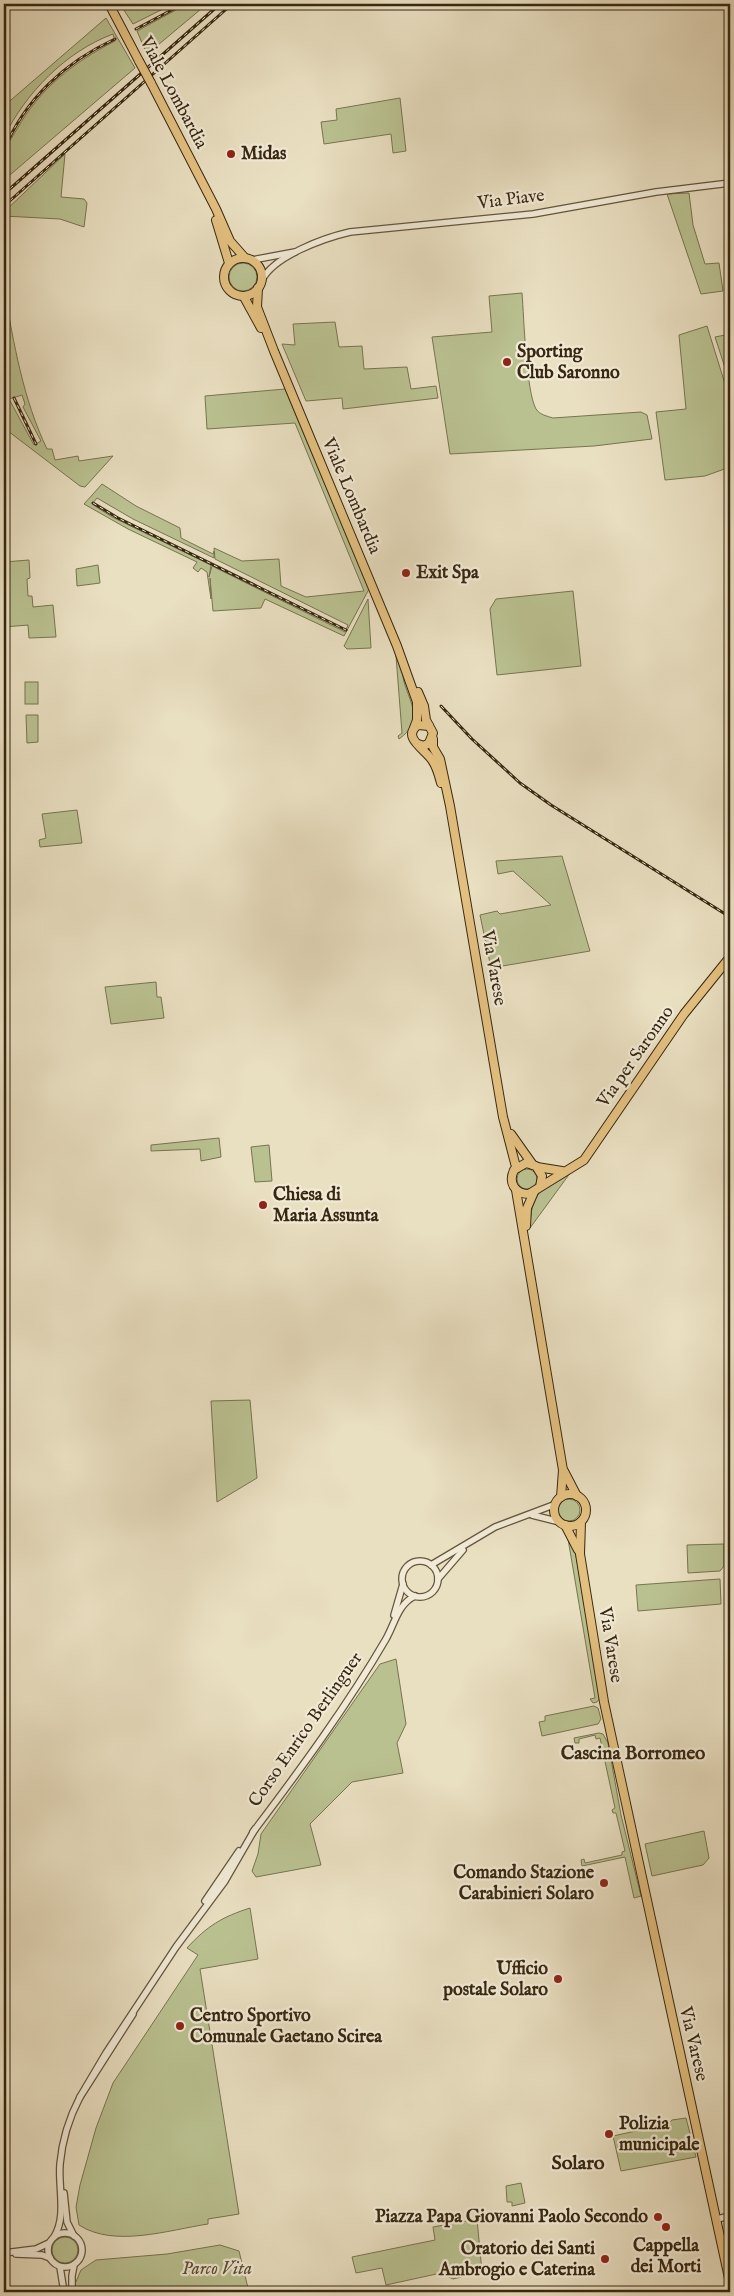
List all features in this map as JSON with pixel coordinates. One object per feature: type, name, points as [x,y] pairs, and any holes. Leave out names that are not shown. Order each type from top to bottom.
[{"type":"main road","name":"Viale Lombardia","points":[[108,4],[151,83],[232,245],[249,259]]},
{"type":"main road","name":"Viale Lombardia","points":[[209,196],[229,263]]},
{"type":"main road","points":[[236,258],[249,259],[260,269],[262,280],[258,288],[250,295],[244,297],[232,293],[224,283],[224,272],[229,263],[236,258]]},
{"type":"main road","name":"Viale Lombardia","points":[[258,288],[258,307],[274,351],[399,652],[422,700],[429,726]]},
{"type":"main road","name":"Viale Lombardia","points":[[244,297],[274,351]]},
{"type":"main road","name":"Viale Lombardia","points":[[399,652],[418,710],[414,728]]},
{"type":"main road","points":[[421,724],[429,726],[433,730],[433,739],[427,745],[416,743],[412,736],[414,728],[421,724]]},
{"type":"main road","name":"Via Varese","points":[[433,739],[433,747],[440,759],[453,824],[504,1118],[516,1167]]},
{"type":"main road","name":"Via Varese","points":[[416,743],[426,752],[436,766],[453,824]]},
{"type":"main road","name":"Via per Saronno","points":[[536,1190],[584,1160],[684,1014],[730,956]]},
{"type":"main road","name":"Via Varese","points":[[504,1118],[517,1144],[535,1166]]},
{"type":"main road","points":[[561,1497],[563,1470],[516,1190],[511,1178],[516,1167],[526,1163],[552,1171],[564,1171]]},
{"type":"main road","points":[[525,1243],[527,1208],[542,1176],[535,1166]]},
{"type":"main road","points":[[516,1190],[525,1194],[536,1190]]},
{"type":"main road","points":[[563,1470],[577,1496]]},
{"type":"main road","points":[[568,1494],[577,1496],[583,1500],[586,1509],[584,1517],[580,1522],[573,1525],[563,1523],[555,1513],[556,1504],[561,1497],[568,1494]]},
{"type":"main road","name":"Via Varese","points":[[580,1522],[580,1554],[604,1702],[730,2283]]},
{"type":"main road","name":"Via Varese","points":[[563,1523],[580,1554]]},
{"type":"street","name":"Via Piave","points":[[262,280],[271,266],[331,237],[350,232],[533,214],[656,192],[730,183]]},
{"type":"street","name":"Via Piave","points":[[249,259],[297,252]]},
{"type":"street","points":[[432,1565],[495,1527],[556,1504]]},
{"type":"street","points":[[530,1515],[563,1523]]},
{"type":"street","points":[[438,1579],[437,1572],[432,1565],[423,1561],[412,1563],[403,1574],[403,1584],[407,1591],[415,1596],[429,1594],[436,1586],[438,1579],[469,1542]]},
{"type":"street","name":"Corso Enrico Berlinguer","points":[[381,1647],[403,1584]]},
{"type":"street","name":"Corso Enrico Berlinguer","points":[[54,2237],[61,2218],[60,2167],[63,2143],[69,2120],[96,2068],[193,1923],[206,1899],[335,1718],[381,1647],[402,1605],[415,1596]]},
{"type":"street","name":"Corso Enrico Berlinguer","points":[[63,2143],[62,2170],[65,2215],[74,2236]]},
{"type":"street","points":[[717,2219],[730,2216]]},
{"type":"street","points":[[4,2254],[36,2249],[49,2244],[54,2237],[64,2234],[74,2236],[78,2240],[82,2253],[74,2265],[72,2292]]},
{"type":"street","points":[[49,2244],[50,2258]]},
{"type":"street","points":[[4,2254],[33,2254],[50,2258],[60,2267],[64,2292]]},
{"type":"street","points":[[60,2267],[74,2265]]},
{"type":"green space","points":[[120,4],[173,4],[133,24]]},
{"type":"green space","points":[[187,4],[207,4],[152,50],[148,57],[137,31]]},
{"type":"green space","points":[[106,18],[135,68],[4,180],[6,150],[26,114],[47,89],[72,67],[115,41],[113,34],[79,51],[49,76],[24,105],[4,137],[4,106]]},
{"type":"green space","points":[[400,98],[406,151],[393,153],[391,134],[324,144],[321,122],[337,120],[336,109]]},
{"type":"green space","points":[[65,154],[61,197],[84,199],[87,203],[84,227],[60,219],[4,216],[4,212]]},
{"type":"green space","points":[[689,193],[693,225],[705,264],[719,263],[723,291],[701,294],[667,194]]},
{"type":"green space","points":[[243,263],[253,267],[257,277],[253,287],[243,291],[233,287],[229,277],[233,267]]},
{"type":"green space","points":[[4,289],[25,391],[47,449],[52,449],[55,460],[78,456],[79,461],[113,456],[85,487],[80,486],[4,428]],"holes":[[[22,395],[25,404],[23,407],[41,441],[34,445],[9,399]]]},
{"type":"green space","points":[[522,293],[528,371],[536,409],[544,415],[553,418],[641,412],[647,415],[652,439],[594,446],[450,454],[432,337],[492,332],[489,296]]},
{"type":"green space","points":[[335,322],[339,347],[362,346],[364,369],[407,367],[411,389],[436,386],[438,398],[343,409],[342,398],[306,401],[282,344],[295,345],[293,324]]},
{"type":"green space","points":[[707,326],[730,400],[730,467],[705,476],[665,480],[656,412],[686,409],[679,335]]},
{"type":"green space","points":[[730,334],[730,383],[715,337]]},
{"type":"green space","points":[[285,389],[369,589],[344,636],[265,599],[261,608],[213,611],[210,578],[211,599],[207,572],[201,568],[198,572],[193,568],[197,562],[128,529],[84,504],[102,484],[136,506],[180,528],[181,538],[213,554],[214,551],[214,558],[133,519],[97,498],[92,504],[112,517],[211,565],[209,577],[212,566],[345,632],[348,625],[215,559],[214,548],[242,561],[279,559],[281,586],[306,597],[364,591],[295,423],[207,429],[205,396]]},
{"type":"green space","points":[[29,560],[28,596],[32,596],[33,607],[53,605],[56,637],[29,638],[28,625],[4,627],[4,562]]},
{"type":"green space","points":[[98,565],[100,583],[77,586],[76,569]]},
{"type":"green space","points":[[573,591],[581,666],[497,675],[490,609],[496,599]]},
{"type":"green space","points":[[368,599],[371,648],[347,649],[344,646]]},
{"type":"green space","points":[[396,656],[401,665],[413,712],[411,726],[399,739],[398,736],[402,733]]},
{"type":"green space","points":[[25,682],[38,682],[38,704],[25,704]]},
{"type":"green space","points":[[26,715],[38,715],[38,742],[27,743]]},
{"type":"green space","points":[[77,810],[82,843],[40,847],[39,840],[46,838],[42,814]]},
{"type":"green space","points":[[562,856],[590,951],[491,968],[480,915],[497,911],[500,914],[551,905],[513,871],[498,874],[496,861]]},
{"type":"green space","points":[[156,982],[157,997],[161,997],[164,1018],[111,1024],[105,987]]},
{"type":"green space","points":[[219,1138],[221,1157],[201,1161],[200,1149],[151,1151],[151,1145]]},
{"type":"green space","points":[[269,1145],[272,1181],[255,1182],[251,1147]]},
{"type":"green space","points":[[523,1169],[531,1169],[537,1175],[537,1183],[531,1189],[523,1189],[517,1183],[517,1175]]},
{"type":"green space","points":[[569,1174],[530,1228],[532,1207],[539,1194],[550,1184]]},
{"type":"green space","points":[[250,1400],[257,1478],[217,1502],[211,1401]]},
{"type":"green space","points":[[569,1499],[577,1502],[580,1510],[577,1518],[569,1521],[561,1518],[558,1510],[561,1502]]},
{"type":"green space","points":[[567,1533],[573,1542],[577,1561],[600,1698],[597,1702],[593,1703],[590,1699],[595,1698]]},
{"type":"green space","points":[[724,1544],[724,1566],[720,1571],[688,1573],[687,1545]]},
{"type":"green space","points":[[720,1579],[721,1604],[638,1611],[636,1585]]},
{"type":"green space","points":[[396,1659],[406,1724],[397,1743],[403,1773],[352,1782],[310,1824],[321,1865],[256,1877],[252,1871],[258,1854],[261,1834],[380,1664]]},
{"type":"green space","points":[[594,1706],[598,1708],[601,1719],[598,1724],[542,1736],[539,1722],[545,1721],[545,1716]]},
{"type":"green space","points":[[599,1733],[603,1734],[608,1743],[621,1815],[641,1896],[634,1898],[625,1857],[582,1866],[581,1860],[584,1859],[585,1863],[622,1855],[622,1852],[625,1851],[616,1813],[613,1813],[612,1810],[615,1808],[600,1738],[596,1739],[595,1735],[579,1739],[579,1743],[575,1743],[574,1738]]},
{"type":"green space","points":[[704,1831],[709,1858],[703,1865],[652,1876],[645,1844]]},
{"type":"green space","name":"Centro Sportivo Comunale Gaetano Scirea","points":[[250,1908],[258,1959],[200,1969],[239,2214],[208,2219],[208,2224],[142,2235],[108,2235],[93,2232],[79,2225],[76,2207],[80,2185],[96,2128],[113,2083],[198,1955],[187,1948],[215,1923]]},
{"type":"green space","points":[[686,2118],[696,2157],[621,2171],[613,2136],[668,2124],[672,2120]]},
{"type":"green space","points":[[521,2183],[525,2203],[512,2206],[512,2202],[507,2202],[506,2186]]},
{"type":"green space","points":[[477,2219],[482,2272],[453,2279],[441,2273],[386,2285],[382,2268],[356,2273],[352,2257],[435,2240],[433,2227]]},
{"type":"green space","points":[[65,2237],[74,2241],[78,2250],[74,2259],[65,2263],[56,2259],[52,2250],[56,2241]]},
{"type":"green space","name":"Parco Vita","points":[[220,2245],[239,2251],[249,2292],[76,2292],[75,2284],[81,2270],[96,2260],[167,2254]]},
{"type":"railway","points":[[136,29],[183,4]]},
{"type":"railway","points":[[4,194],[220,4]]},
{"type":"railway","points":[[4,206],[232,4]]},
{"type":"railway","points":[[4,150],[23,114],[49,84],[80,59],[115,39]]},
{"type":"railway","points":[[14,398],[36,444]]},
{"type":"railway","points":[[93,503],[118,518],[346,630]]},
{"type":"railway","points":[[441,706],[472,739],[520,783],[551,805],[730,917]]},
{"type":"place","name":"Midas","points":[[231,154]]},
{"type":"place","name":"Sporting Club Saronno","points":[[507,362]]},
{"type":"place","name":"Exit Spa","points":[[406,573]]},
{"type":"place","name":"Chiesa di Maria Assunta","points":[[263,1205]]},
{"type":"place","name":"Comando Stazione Carabinieri Solaro","points":[[604,1883]]},
{"type":"place","name":"Ufficio postale Solaro","points":[[558,1979]]},
{"type":"place","name":"Centro Sportivo Comunale Gaetano Scirea","points":[[180,2026]]},
{"type":"place","name":"Polizia municipale","points":[[609,2134]]},
{"type":"place","name":"Piazza Papa Giovanni Paolo Secondo","points":[[658,2217]]},
{"type":"place","name":"Cappella dei Morti","points":[[666,2227]]},
{"type":"place","name":"Oratorio dei Santi Ambrogio e Caterina","points":[[605,2259]]},
{"type":"district","name":"Cascina Borromeo","points":[[633,1754]]},
{"type":"district","name":"Solaro","points":[[578,2163]]}]
